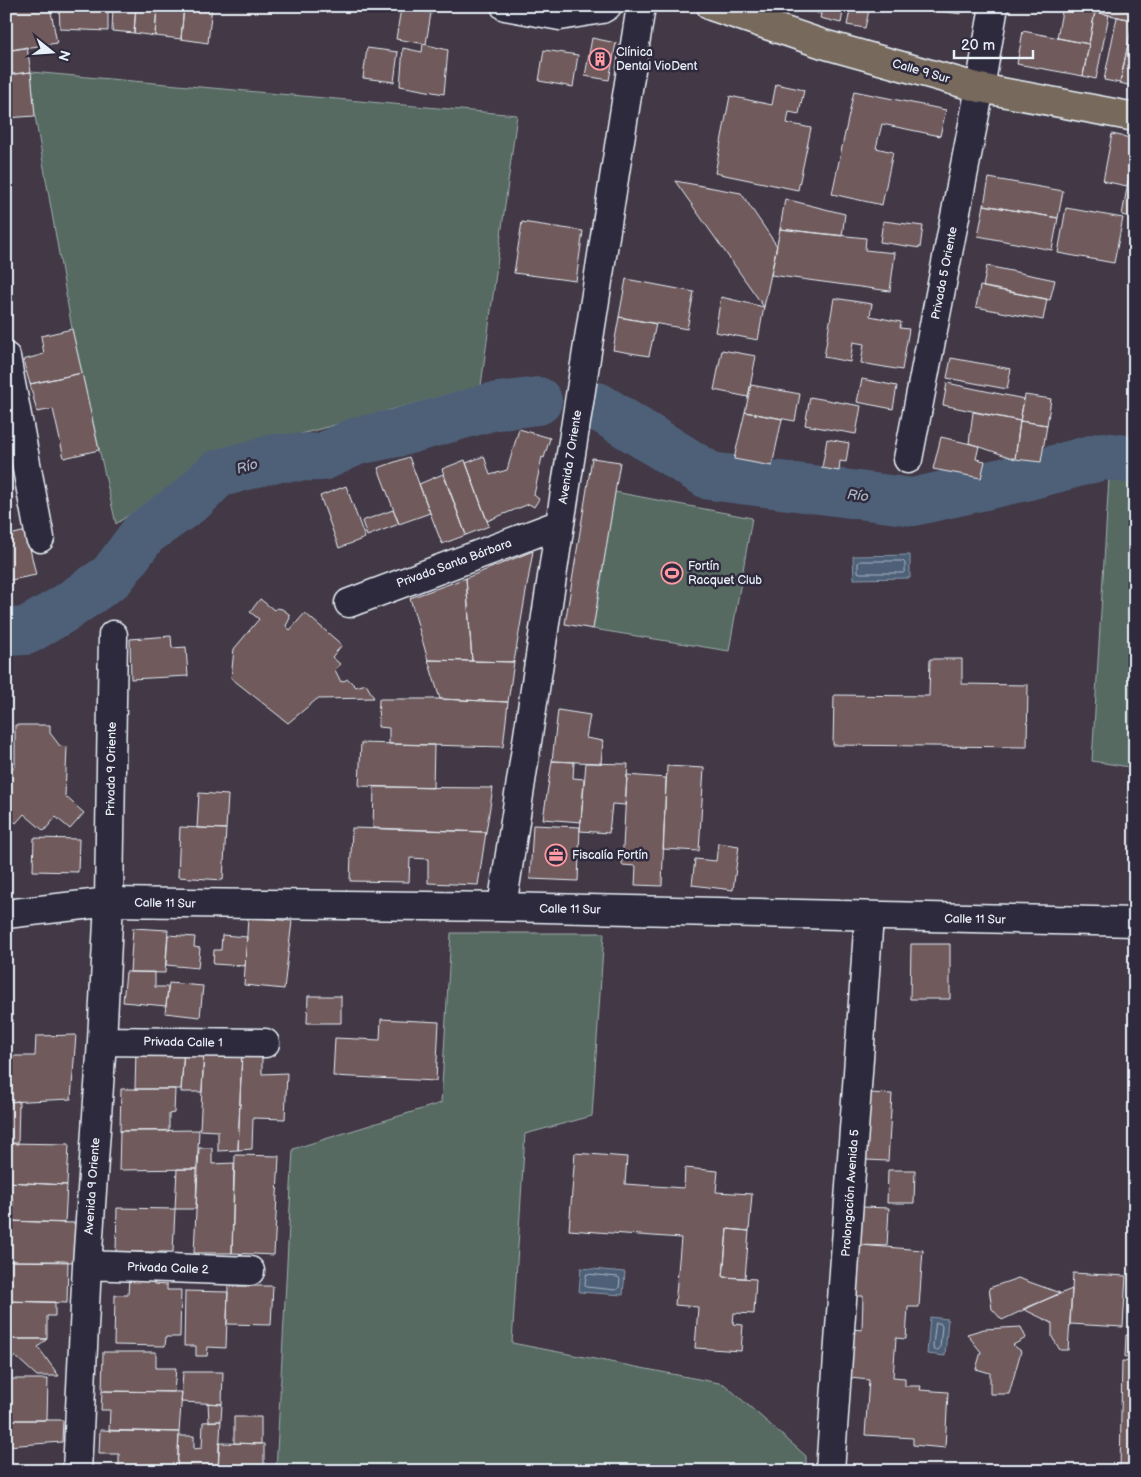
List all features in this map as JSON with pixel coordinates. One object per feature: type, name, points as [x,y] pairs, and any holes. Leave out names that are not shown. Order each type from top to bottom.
[{"type":"main road","name":"Calle 9 Sur","points":[[711,6],[823,44],[980,88],[1135,117]]},
{"type":"street","points":[[505,6],[560,16],[602,9],[607,6]]},
{"type":"street","name":"Avenida 7 Oriente","points":[[502,907],[641,6]]},
{"type":"street","name":"Privada 5 Oriente","points":[[908,459],[980,88],[994,6]]},
{"type":"street","points":[[6,357],[40,538]]},
{"type":"street","name":"Privada Santa Bárbara","points":[[349,603],[560,524]]},
{"type":"street","name":"Privada 9 Oriente","points":[[109,902],[113,635]]},
{"type":"street","name":"Calle 11 Sur","points":[[6,914],[109,902],[502,907],[1135,922]]},
{"type":"street","name":"Avenida 9 Oriente","points":[[77,1471],[87,1265],[109,902]]},
{"type":"street","name":"Prolongación Avenida 5","points":[[830,1471],[869,916]]},
{"type":"street","name":"Privada Calle 1","points":[[102,1041],[265,1043]]},
{"type":"street","name":"Privada Calle 2","points":[[87,1265],[250,1271]]},
{"type":"green space","points":[[31,72],[517,115],[481,386],[211,458],[116,524],[72,329],[35,116]]},
{"type":"green space","points":[[1109,477],[1135,481],[1135,768],[1092,761]]},
{"type":"green space","name":"Fortín Racquet Club","points":[[615,492],[752,518],[729,651],[593,629]]},
{"type":"green space","points":[[451,933],[604,933],[592,1116],[525,1134],[512,1343],[724,1384],[806,1456],[806,1471],[276,1471],[293,1149],[441,1103]]},
{"type":"water","points":[[910,555],[910,578],[854,579],[853,556]]},
{"type":"water","points":[[581,1268],[625,1272],[623,1295],[579,1292]]},
{"type":"water","points":[[930,1317],[948,1319],[945,1356],[927,1354]]},
{"type":"building","points":[[6,6],[50,6],[57,43],[6,51]]},
{"type":"building","points":[[59,6],[108,6],[108,31],[60,29]]},
{"type":"building","points":[[113,6],[136,6],[134,33],[112,31]]},
{"type":"building","points":[[136,6],[157,6],[155,36],[134,33]]},
{"type":"building","points":[[157,6],[184,6],[181,39],[155,36]]},
{"type":"building","points":[[184,6],[212,6],[208,43],[181,39]]},
{"type":"building","points":[[803,6],[823,6],[821,14],[803,9]]},
{"type":"building","points":[[823,6],[844,6],[841,23],[820,18]]},
{"type":"building","points":[[851,6],[870,6],[865,28],[847,25]]},
{"type":"building","points":[[941,6],[970,6],[969,9],[962,8],[961,14],[940,11]]},
{"type":"building","points":[[1063,6],[1096,6],[1089,44],[1057,38]]},
{"type":"building","points":[[1096,6],[1135,6],[1133,20],[1095,12]]},
{"type":"building","points":[[401,8],[431,13],[426,44],[396,39]]},
{"type":"building","points":[[1095,12],[1109,15],[1096,79],[1083,76]]},
{"type":"building","points":[[1117,17],[1133,20],[1120,83],[1104,80]]},
{"type":"building","points":[[1133,20],[1135,20],[1135,87],[1120,83]]},
{"type":"building","points":[[1023,31],[1089,44],[1083,76],[1017,64]]},
{"type":"building","name":"Clínica Dental VioDent","points":[[592,38],[616,43],[609,80],[585,76]]},
{"type":"building","points":[[423,44],[448,50],[444,94],[400,86],[403,48],[422,52]]},
{"type":"building","points":[[27,47],[31,72],[6,75],[6,51]]},
{"type":"building","points":[[367,48],[398,52],[394,82],[363,78]]},
{"type":"building","points":[[544,50],[578,55],[573,87],[539,81]]},
{"type":"building","points":[[31,72],[35,116],[6,118],[6,75]]},
{"type":"building","points":[[776,84],[804,90],[799,114],[789,112],[787,123],[811,128],[798,190],[715,173],[730,96],[772,105]]},
{"type":"building","points":[[854,91],[946,110],[940,136],[882,124],[876,148],[893,152],[882,205],[832,194]]},
{"type":"building","points":[[1112,134],[1135,139],[1127,186],[1103,181]]},
{"type":"building","points":[[1132,161],[1135,162],[1135,218],[1122,215]]},
{"type":"building","points":[[989,178],[1063,191],[1058,218],[984,205]]},
{"type":"building","points":[[675,181],[741,193],[777,246],[764,307]]},
{"type":"building","points":[[785,199],[845,214],[842,236],[780,229]]},
{"type":"building","points":[[984,205],[1058,218],[1052,250],[978,236]]},
{"type":"building","points":[[1066,208],[1123,218],[1114,263],[1058,253]]},
{"type":"building","points":[[883,221],[923,226],[920,248],[880,242]]},
{"type":"building","points":[[522,222],[583,231],[576,281],[514,273]]},
{"type":"building","points":[[780,229],[866,238],[865,250],[895,253],[890,291],[771,275]]},
{"type":"building","points":[[987,266],[1055,280],[1050,300],[983,287]]},
{"type":"building","points":[[626,279],[694,292],[687,329],[619,317]]},
{"type":"building","points":[[980,286],[1047,299],[1043,320],[976,307]]},
{"type":"building","points":[[721,297],[764,307],[758,340],[715,332]]},
{"type":"building","points":[[834,298],[872,304],[870,316],[901,322],[900,328],[909,329],[902,370],[861,363],[864,344],[853,342],[850,362],[824,357]]},
{"type":"building","points":[[619,317],[656,324],[649,356],[613,350]]},
{"type":"building","points":[[72,329],[82,373],[30,384],[23,360],[44,354],[41,336]]},
{"type":"building","points":[[722,350],[756,356],[748,397],[714,390]]},
{"type":"building","points":[[951,358],[1011,369],[1007,389],[947,378]]},
{"type":"building","points":[[82,373],[99,450],[64,458],[53,409],[37,412],[30,384]]},
{"type":"building","points":[[862,379],[897,386],[893,409],[857,402]]},
{"type":"building","points":[[947,383],[1024,399],[1020,421],[943,405]]},
{"type":"building","points":[[751,385],[800,394],[795,421],[745,412]]},
{"type":"building","points":[[1025,395],[1051,399],[1047,425],[1020,421]]},
{"type":"building","points":[[810,397],[861,406],[856,434],[805,425]]},
{"type":"building","points":[[745,412],[782,419],[772,466],[734,459]]},
{"type":"building","points":[[973,412],[1020,421],[1015,459],[969,443]]},
{"type":"building","points":[[1020,421],[1047,425],[1041,462],[1015,459]]},
{"type":"building","points":[[519,429],[550,438],[544,458],[542,457],[534,495],[539,499],[534,507],[529,504],[487,521],[466,463],[484,456],[490,475],[507,470]]},
{"type":"building","points":[[941,437],[979,446],[976,459],[985,461],[981,478],[933,469]]},
{"type":"building","points":[[827,439],[849,443],[846,462],[840,461],[839,471],[822,468]]},
{"type":"building","points":[[409,457],[430,513],[399,524],[378,468]]},
{"type":"building","points":[[592,458],[620,462],[593,629],[565,624]]},
{"type":"building","points":[[465,460],[489,526],[466,535],[442,469]]},
{"type":"building","points":[[443,474],[466,535],[442,544],[419,484]]},
{"type":"building","points":[[346,486],[365,538],[339,548],[320,496]]},
{"type":"building","points":[[393,510],[399,524],[367,536],[362,521]]},
{"type":"building","points":[[26,531],[36,575],[6,581],[6,536]]},
{"type":"building","points":[[533,551],[514,662],[472,661],[466,578]]},
{"type":"building","points":[[466,578],[472,661],[428,660],[410,598]]},
{"type":"building","points":[[260,599],[274,610],[277,608],[282,609],[289,614],[290,618],[286,626],[290,630],[305,613],[342,645],[332,657],[340,664],[335,670],[341,682],[348,679],[356,687],[366,684],[374,698],[317,699],[288,723],[231,678],[234,649],[259,619],[250,612]]},
{"type":"building","points":[[171,636],[172,648],[186,647],[188,676],[131,679],[130,639]]},
{"type":"building","points":[[930,659],[962,659],[962,684],[1028,685],[1027,747],[833,745],[834,695],[929,696]]},
{"type":"building","points":[[428,660],[514,662],[508,702],[440,699]]},
{"type":"building","points":[[379,699],[508,702],[503,747],[389,744],[389,728],[378,727]]},
{"type":"building","points":[[558,710],[590,715],[586,738],[603,741],[601,763],[552,761]]},
{"type":"building","points":[[15,725],[50,725],[50,733],[60,746],[67,747],[65,796],[84,813],[70,829],[56,817],[44,831],[24,814],[16,823],[6,818],[6,780],[15,765]]},
{"type":"building","points":[[361,743],[434,745],[433,788],[359,786]]},
{"type":"building","points":[[552,761],[574,762],[573,778],[584,779],[581,822],[543,819]]},
{"type":"building","points":[[586,763],[628,764],[625,805],[612,804],[609,833],[580,831]]},
{"type":"building","points":[[667,766],[704,768],[699,851],[663,849]]},
{"type":"building","points":[[627,775],[666,778],[662,886],[635,885],[636,866],[622,865]]},
{"type":"building","points":[[374,787],[493,788],[486,832],[373,828]]},
{"type":"building","points":[[199,793],[228,795],[226,829],[197,828]]},
{"type":"building","name":"Fiscalía Fortín","points":[[533,825],[580,827],[578,881],[530,879]]},
{"type":"building","points":[[180,827],[226,829],[223,880],[178,877]]},
{"type":"building","points":[[352,828],[486,832],[478,885],[428,883],[428,859],[410,858],[409,882],[350,881]]},
{"type":"building","points":[[34,838],[79,839],[78,872],[33,871]]},
{"type":"building","points":[[718,843],[739,846],[733,890],[692,885],[695,859],[716,861]]},
{"type":"building","points":[[248,917],[292,921],[284,989],[244,985]]},
{"type":"building","points":[[133,928],[168,930],[165,973],[130,972]]},
{"type":"building","points":[[168,935],[195,937],[194,947],[200,948],[198,968],[166,965]]},
{"type":"building","points":[[222,935],[247,937],[245,966],[213,964],[214,950],[221,950]]},
{"type":"building","points":[[911,944],[950,944],[950,999],[910,999]]},
{"type":"building","points":[[126,972],[155,972],[155,987],[168,987],[166,1006],[123,1002]]},
{"type":"building","points":[[169,983],[203,986],[200,1017],[165,1013]]},
{"type":"building","points":[[308,996],[341,996],[341,1023],[307,1023]]},
{"type":"building","points":[[381,1019],[439,1022],[436,1081],[333,1076],[335,1038],[380,1040]]},
{"type":"building","points":[[76,1035],[71,1099],[6,1102],[6,1056],[35,1056],[36,1036]]},
{"type":"building","points":[[136,1050],[184,1050],[181,1089],[135,1089]]},
{"type":"building","points":[[184,1050],[204,1050],[202,1092],[181,1092]]},
{"type":"building","points":[[204,1050],[242,1051],[238,1150],[218,1151],[218,1131],[200,1130]]},
{"type":"building","points":[[242,1051],[262,1051],[262,1074],[287,1073],[285,1119],[253,1118],[252,1149],[238,1150]]},
{"type":"building","points":[[121,1089],[175,1089],[174,1113],[169,1114],[169,1131],[120,1131]]},
{"type":"building","points":[[869,1093],[892,1094],[888,1161],[866,1160]]},
{"type":"building","points":[[19,1101],[18,1144],[6,1143],[6,1102]]},
{"type":"building","points":[[199,1130],[197,1169],[119,1170],[120,1131]]},
{"type":"building","points":[[6,1143],[69,1144],[67,1185],[6,1182]]},
{"type":"building","points":[[199,1148],[212,1148],[212,1164],[234,1163],[232,1253],[194,1253]]},
{"type":"building","points":[[575,1153],[627,1157],[625,1184],[684,1188],[685,1168],[718,1171],[716,1192],[752,1194],[749,1231],[727,1229],[723,1277],[756,1279],[754,1314],[734,1313],[733,1324],[743,1325],[741,1351],[695,1348],[698,1307],[675,1305],[681,1238],[569,1230]]},
{"type":"building","points":[[235,1155],[279,1156],[274,1255],[232,1253]]},
{"type":"building","points":[[177,1169],[197,1169],[196,1209],[175,1209]]},
{"type":"building","points":[[888,1170],[915,1170],[914,1203],[887,1203]]},
{"type":"building","points":[[6,1182],[67,1185],[65,1223],[13,1221],[13,1200],[6,1200]]},
{"type":"building","points":[[862,1207],[889,1208],[887,1246],[860,1245]]},
{"type":"building","points":[[117,1208],[175,1209],[173,1252],[116,1252]]},
{"type":"building","points":[[6,1221],[75,1223],[75,1262],[6,1261]]},
{"type":"building","points":[[727,1229],[749,1231],[745,1278],[723,1277]]},
{"type":"building","points":[[860,1245],[923,1250],[919,1307],[908,1307],[906,1339],[896,1338],[893,1377],[905,1378],[905,1386],[921,1386],[920,1390],[948,1392],[945,1448],[913,1445],[913,1438],[865,1435],[869,1380],[850,1378],[853,1329],[862,1330],[863,1296],[857,1296]]},
{"type":"building","points":[[6,1261],[68,1261],[67,1303],[6,1301]]},
{"type":"building","points":[[1073,1273],[1126,1276],[1123,1327],[1070,1324]]},
{"type":"building","points":[[129,1278],[154,1278],[154,1284],[167,1285],[167,1290],[181,1290],[180,1337],[166,1337],[165,1346],[114,1345],[115,1295],[128,1295]]},
{"type":"building","points":[[1018,1278],[1060,1293],[1002,1320],[992,1309],[989,1288]]},
{"type":"building","points":[[228,1286],[273,1286],[271,1325],[227,1324]]},
{"type":"building","points":[[1072,1289],[1068,1350],[1060,1350],[1052,1337],[1052,1323],[1023,1309]]},
{"type":"building","points":[[185,1291],[228,1292],[226,1348],[208,1347],[207,1356],[196,1356],[196,1346],[184,1346]]},
{"type":"building","points":[[6,1301],[55,1302],[55,1316],[47,1316],[47,1339],[6,1339]]},
{"type":"building","points":[[1021,1327],[1026,1338],[1013,1345],[1021,1351],[1009,1394],[990,1394],[990,1373],[976,1369],[981,1352],[967,1334],[984,1329]]},
{"type":"building","points":[[1126,1335],[1135,1335],[1135,1357],[1125,1357]]},
{"type":"building","points":[[6,1339],[47,1339],[38,1347],[59,1376],[37,1376],[15,1356],[6,1368]]},
{"type":"building","points":[[103,1352],[156,1352],[156,1368],[176,1368],[174,1392],[102,1391]]},
{"type":"building","points":[[1122,1361],[1135,1362],[1135,1471],[1120,1471]]},
{"type":"building","points":[[183,1372],[223,1372],[222,1404],[181,1402]]},
{"type":"building","points":[[6,1379],[48,1379],[47,1420],[6,1420]]},
{"type":"building","points":[[102,1391],[182,1392],[179,1432],[109,1431],[110,1410],[101,1410]]},
{"type":"building","points":[[208,1403],[222,1404],[221,1421],[209,1421]]},
{"type":"building","points":[[234,1417],[261,1417],[261,1444],[234,1443]]},
{"type":"building","points":[[6,1420],[63,1420],[62,1442],[6,1446]]},
{"type":"building","points":[[221,1421],[218,1471],[177,1471],[179,1436],[194,1436],[194,1449],[202,1448],[203,1422]]},
{"type":"building","points":[[100,1430],[179,1432],[177,1471],[119,1471],[119,1454],[99,1454]]},
{"type":"building","points":[[219,1443],[264,1444],[264,1471],[218,1471]]},
{"type":"waterway","name":"Río","points":[[6,632],[26,631],[64,609],[112,576],[144,533],[192,499],[217,474],[275,458],[322,457],[357,441],[397,433],[491,407],[538,401]]},
{"type":"waterway","name":"Río","points":[[597,406],[710,476],[913,502],[1025,477],[1103,456],[1135,460]]},
{"type":"place","name":"Clínica Dental VioDent","points":[[600,59]]},
{"type":"place","name":"Fortín Racquet Club","points":[[672,573]]},
{"type":"place","name":"Fiscalía Fortín","points":[[556,855]]}]
